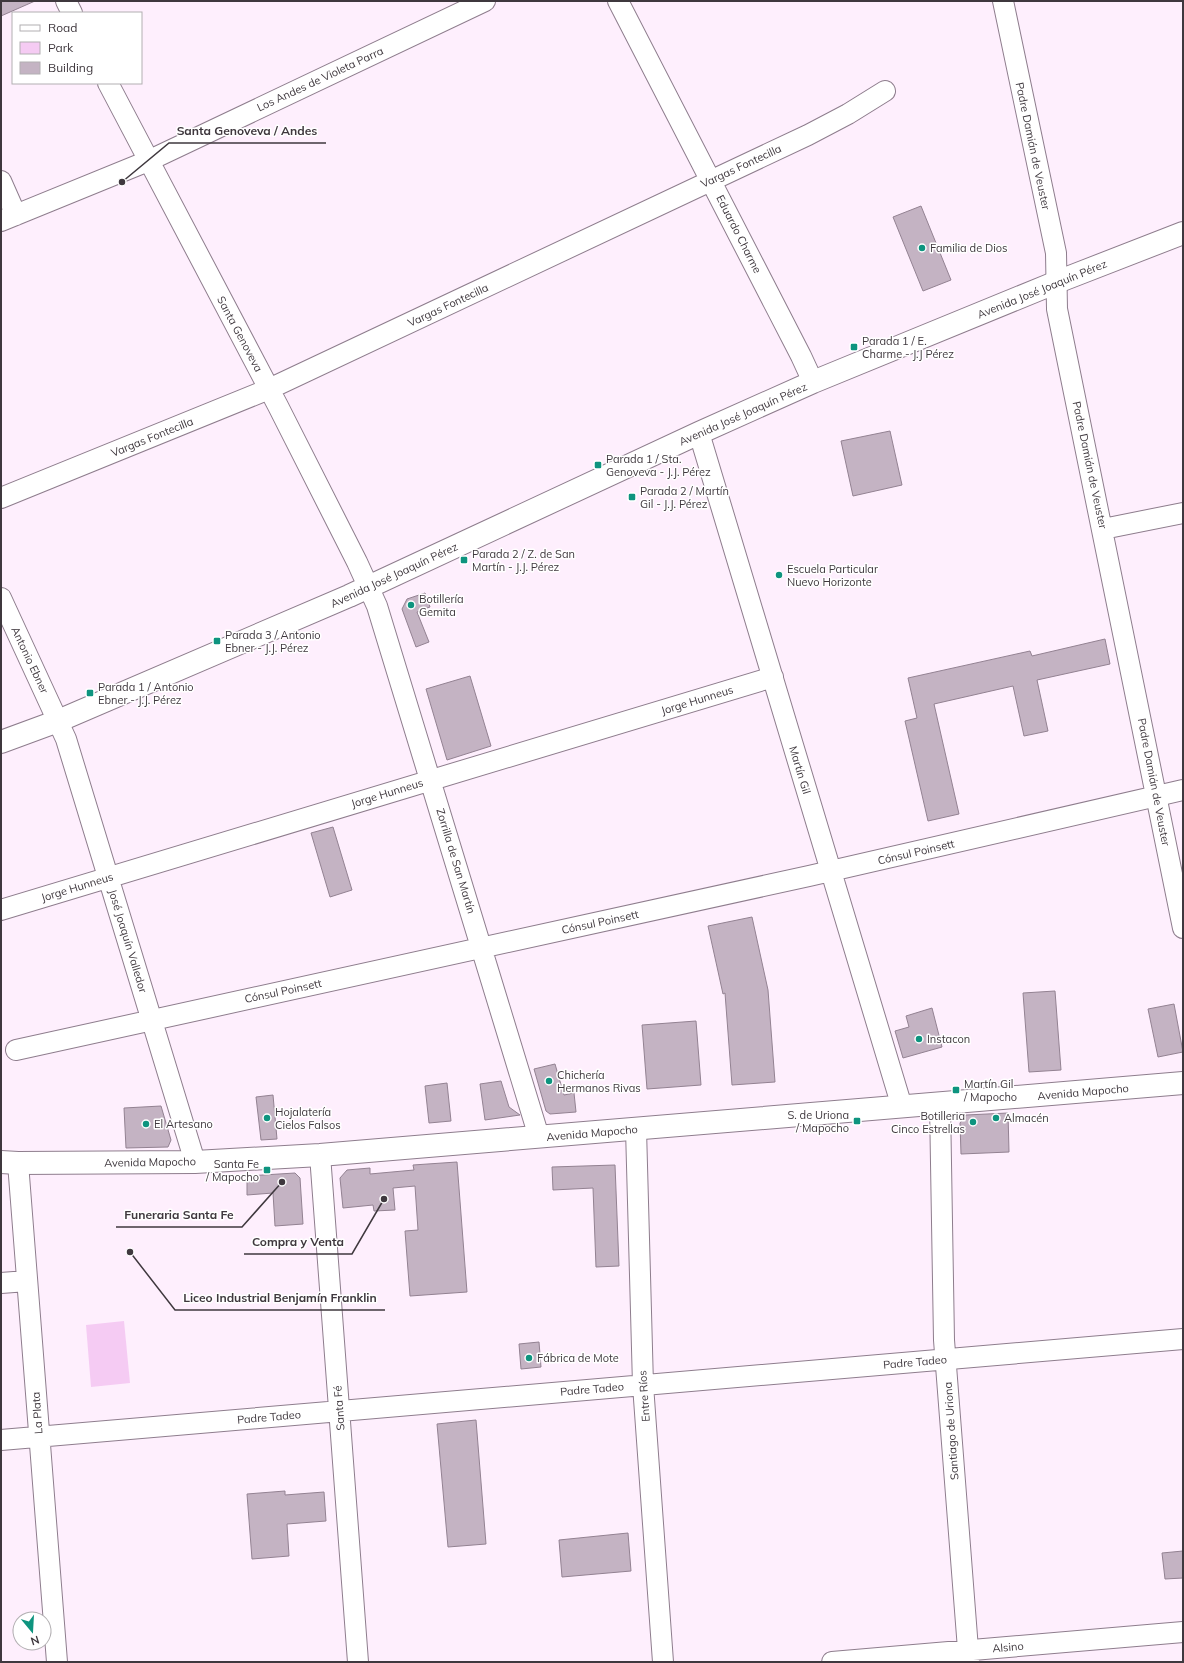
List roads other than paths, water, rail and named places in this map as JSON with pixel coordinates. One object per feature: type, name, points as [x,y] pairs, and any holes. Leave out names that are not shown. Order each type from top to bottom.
[{"type":"main road","name":"Avenida José Joaquín Pérez","points":[[1,742],[58,721],[370,587],[699,433],[813,382],[1057,282],[1183,233]]},
{"type":"main road","name":"Avenida Mapocho","points":[[9,1163],[195,1162],[320,1154],[1183,1084]]},
{"type":"street","points":[[66,1],[72,12]]},
{"type":"street","name":"Eduardo Charme","points":[[618,1],[798,349],[813,382]]},
{"type":"street","name":"Padre Damián de Veuster","points":[[1003,1],[1054,245],[1058,308],[1183,928]]},
{"type":"street","name":"Los Andes de Violeta Parra","points":[[9,218],[148,161],[473,4]]},
{"type":"street","name":"Santa Genoveva","points":[[109,84],[370,587]]},
{"type":"street","name":"Vargas Fontecilla","points":[[1,498],[268,389],[828,125],[885,91]]},
{"type":"street","points":[[1,181],[9,218]]},
{"type":"street","name":"Martín Gil","points":[[699,433],[902,1107]]},
{"type":"street","points":[[1103,529],[1183,513]]},
{"type":"street","name":"Zorrilla de San Martín","points":[[370,587],[380,612],[539,1137]]},
{"type":"street","name":"Antonio Ebner","points":[[1,598],[58,721]]},
{"type":"street","name":"Jorge Hunneus","points":[[1,910],[773,677]]},
{"type":"street","name":"José Joaquín Valledor","points":[[58,721],[66,739],[195,1162]]},
{"type":"street","name":"Cónsul Poinsett","points":[[16,1050],[831,871],[1183,790]]},
{"type":"street","name":"Santiago de Uriona","points":[[940,1104],[945,1360],[968,1656]]},
{"type":"street","name":"Entre Ríos","points":[[636,1129],[643,1385],[663,1662]]},
{"type":"street","name":"Santa Fé","points":[[320,1154],[358,1662]]},
{"type":"street","name":"La Plata","points":[[9,1163],[27,1281],[57,1662]]},
{"type":"street","points":[[1,1283],[27,1281]]},
{"type":"street","name":"Padre Tadeo","points":[[1,1440],[1183,1339]]},
{"type":"street","name":"Alsino","points":[[832,1662],[968,1656],[1183,1632]]},
{"type":"place","name":"Santa Genoveva / Andes","points":[[122,182]]},
{"type":"place","name":"Familia de Dios","points":[[922,248]]},
{"type":"place","name":"Parada 1 / E. Charme - J.J Pérez","points":[[854,347]]},
{"type":"place","name":"Parada 1 / Sta. Genoveva - J.J. Pérez","points":[[598,465]]},
{"type":"place","name":"Parada 2 / Martín Gil - J.J. Pérez","points":[[632,497]]},
{"type":"place","name":"Parada 2 / Z. de San Martín - J.J. Pérez","points":[[464,560]]},
{"type":"place","name":"Escuela Particular Nuevo Horizonte","points":[[779,575]]},
{"type":"place","name":"Botillería Gemita","points":[[411,605]]},
{"type":"place","name":"Parada 3 / Antonio Ebner - J.J. Pérez","points":[[217,641]]},
{"type":"place","name":"Parada 1 / Antonio Ebner - J.J. Pérez","points":[[90,693]]},
{"type":"place","name":"Instacon","points":[[919,1039]]},
{"type":"place","name":"Chichería Hermanos Rivas","points":[[549,1081]]},
{"type":"place","name":"Martín Gil / Mapocho","points":[[956,1090]]},
{"type":"place","name":"Hojalatería Cielos Falsos","points":[[267,1118]]},
{"type":"place","name":"Almacén","points":[[996,1118]]},
{"type":"place","name":"S. de Uriona / Mapocho","points":[[857,1121]]},
{"type":"place","name":"Botilleria Cinco Estrellas","points":[[973,1122]]},
{"type":"place","name":"El Artesano","points":[[146,1124]]},
{"type":"place","name":"Santa Fe / Mapocho","points":[[267,1170]]},
{"type":"place","name":"Funeraria Santa Fe","points":[[282,1182]]},
{"type":"place","name":"Compra y Venta","points":[[384,1199]]},
{"type":"place","name":"Liceo Industrial Benjamín Franklin","points":[[130,1252]]},
{"type":"place","name":"Fábrica de Mote","points":[[529,1358]]}]
